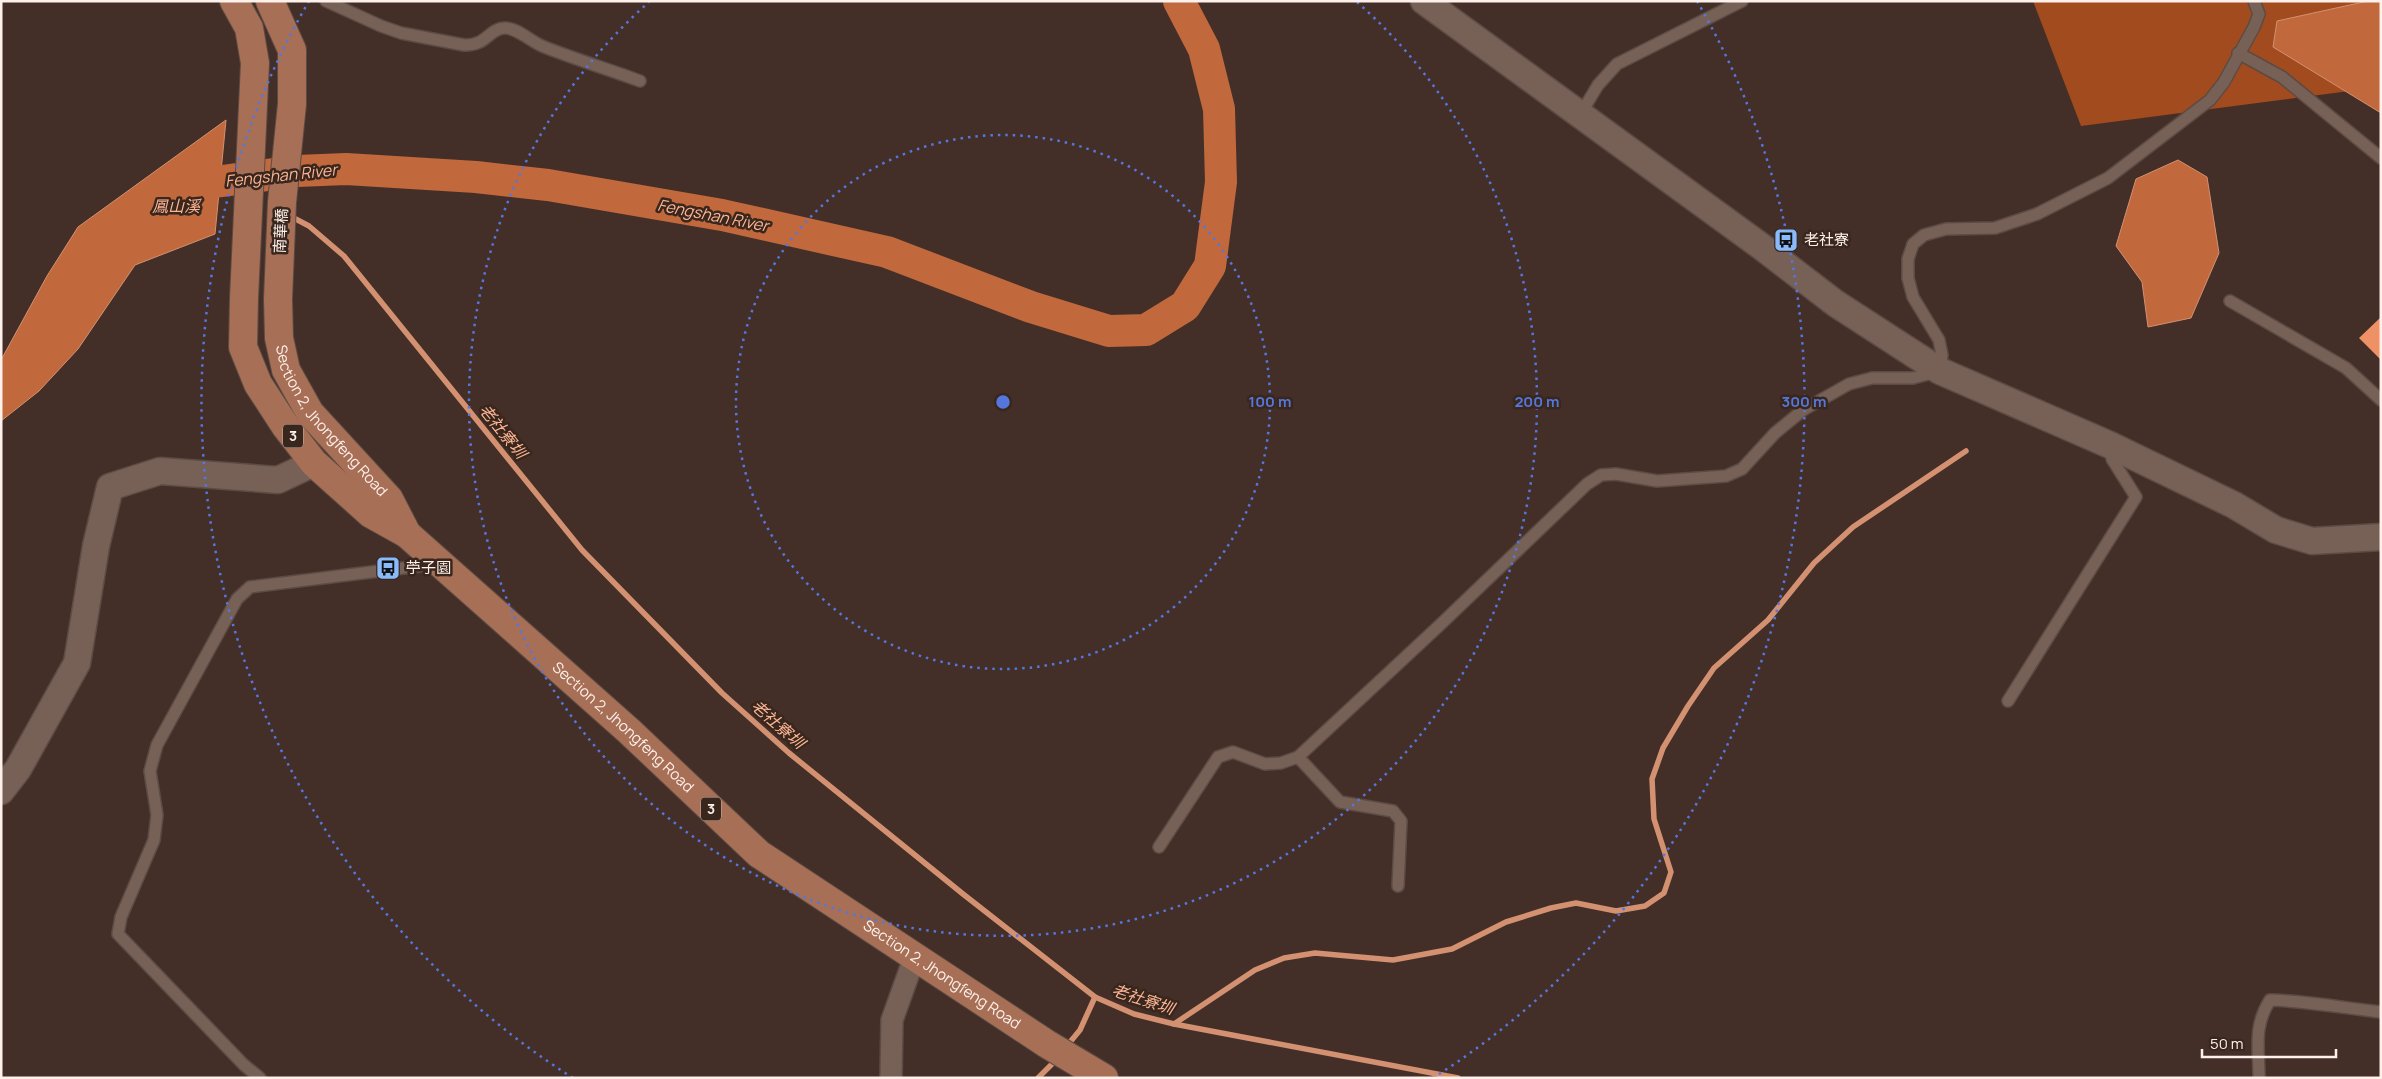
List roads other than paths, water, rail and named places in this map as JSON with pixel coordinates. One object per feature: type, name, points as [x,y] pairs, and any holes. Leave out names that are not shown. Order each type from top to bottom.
[{"type":"main road","name":"南華橋","points":[[270,1],[292,50],[292,104],[282,202],[278,299]]},
{"type":"main road","name":"Section 2, Jhongfeng Road","points":[[236,2],[249,28],[255,63],[255,103],[243,347],[258,384],[286,427],[314,463],[371,514],[407,534],[629,731],[759,854],[1047,1044],[1104,1078]]},
{"type":"main road","name":"Section 2, Jhongfeng Road","points":[[278,299],[279,338],[286,370],[310,413],[389,499],[407,534]]},
{"type":"street","points":[[1424,1],[1762,247],[1835,303],[1940,371],[2110,445],[2234,505],[2276,530],[2312,540],[2381,537]]},
{"type":"street","points":[[1,791],[18,769],[77,663],[96,546],[110,487],[160,470],[278,480],[314,463]]},
{"type":"street","points":[[891,1078],[892,1020],[915,956]]},
{"type":"lane","points":[[326,1],[401,33],[464,45],[474,46],[482,42],[495,30],[503,27],[512,28],[542,46],[640,81]]},
{"type":"lane","points":[[1580,115],[1598,85],[1617,64],[1742,1]]},
{"type":"lane","points":[[1159,847],[1218,757],[1233,752],[1265,764],[1281,763],[1298,757],[1587,484],[1601,475],[1616,474],[1657,481],[1726,476],[1742,469],[1775,433],[1803,410],[1849,384],[1872,378],[1913,378],[1940,371],[1942,355],[1939,340],[1913,297],[1908,278],[1908,260],[1913,244],[1924,234],[1946,229],[1995,228],[2037,214],[2108,178],[2210,100],[2224,82],[2238,53],[2254,27],[2258,14],[2254,1]]},
{"type":"lane","points":[[2238,53],[2282,76],[2381,158]]},
{"type":"lane","points":[[2230,301],[2346,368],[2381,400]]},
{"type":"lane","points":[[2008,701],[2136,497],[2112,459],[2110,445]]},
{"type":"lane","points":[[260,1078],[244,1065],[118,934],[121,917],[154,840],[157,815],[150,770],[157,745],[237,599],[250,587],[440,564]]},
{"type":"lane","points":[[1298,757],[1340,802],[1393,811],[1401,820],[1398,886]]},
{"type":"lane","points":[[2259,1078],[2258,1026],[2270,1000],[2297,1001],[2330,1007],[2381,1012]]},
{"type":"water","points":[[2368,1],[2381,1],[2381,113],[2273,47],[2277,21]]},
{"type":"water","name":"鳳山溪","points":[[226,120],[215,234],[135,265],[78,349],[39,391],[1,421],[1,360],[47,276],[78,227]]},
{"type":"water","points":[[2178,160],[2207,177],[2219,253],[2191,318],[2148,327],[2142,282],[2116,246],[2136,179]]},
{"type":"waterway","name":"Fengshan River","points":[[177,192],[215,182],[297,171],[346,169],[476,177],[548,185],[722,215],[887,252],[1031,307],[1109,331],[1146,330],[1185,306],[1210,266],[1221,182],[1219,109],[1204,49],[1179,1]]},
{"type":"waterway","name":"老社寮圳","points":[[215,182],[241,192]]},
{"type":"waterway","name":"老社寮圳","points":[[290,216],[309,226],[344,256],[582,550],[722,693],[789,753],[963,894],[1095,997],[1134,1014],[1174,1024],[1458,1078]]},
{"type":"waterway","points":[[1174,1024],[1255,970],[1284,958],[1315,953],[1393,960],[1452,949],[1506,922],[1551,908],[1576,903],[1616,911],[1645,906],[1664,893],[1671,872],[1654,819],[1652,779],[1663,748],[1688,706],[1714,668],[1768,620],[1814,563],[1853,527],[1966,451]]},
{"type":"waterway","points":[[1066,1047],[1080,1030],[1095,997]]},
{"type":"waterway","points":[[1038,1078],[1058,1058]]},
{"type":"place","name":"老社寮","points":[[1786,240]]},
{"type":"place","name":"苧子園","points":[[388,568]]}]
